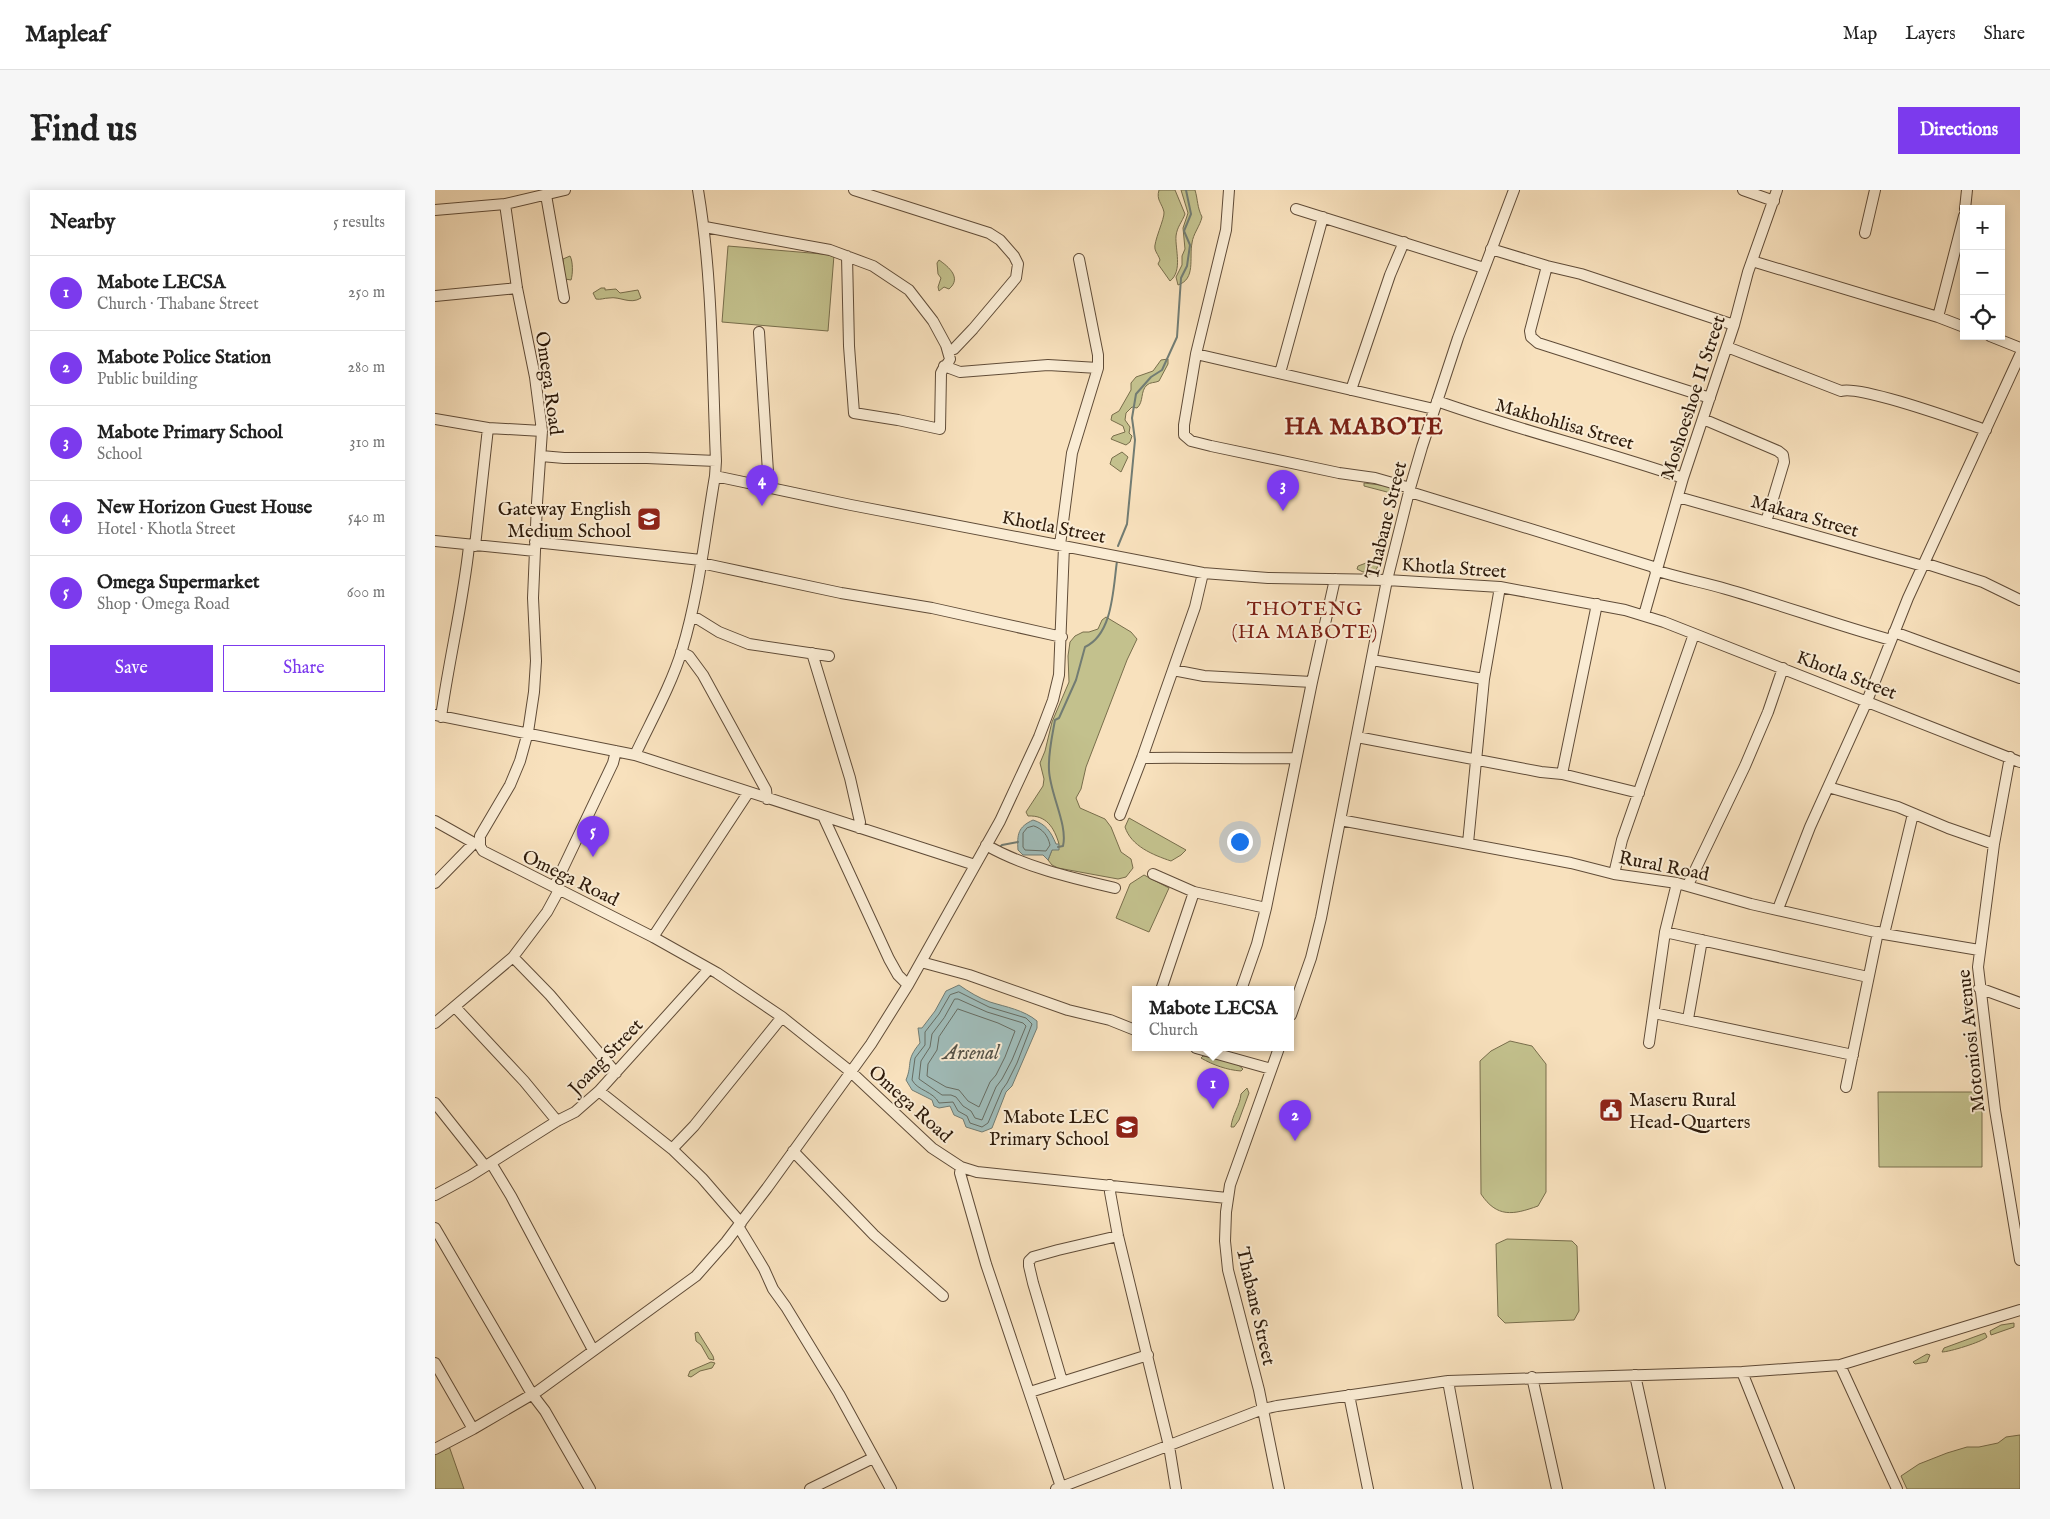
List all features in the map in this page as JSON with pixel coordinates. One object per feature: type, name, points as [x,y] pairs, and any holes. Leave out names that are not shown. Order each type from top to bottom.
[{"type":"street","points":[[435,210],[505,204],[565,190]]},
{"type":"street","points":[[635,755],[681,652],[691,618],[715,476],[716,461],[705,227],[699,190]]},
{"type":"street","points":[[855,190],[989,233],[1000,240],[1014,256],[1018,264],[1015,278],[973,329],[954,349],[948,351]]},
{"type":"street","points":[[1229,190],[1226,230],[1195,354],[1184,425],[1184,436],[1187,438],[1211,446],[1339,473],[1375,478],[1656,569],[1677,578],[1723,588],[1787,607],[1803,615],[1893,636],[2020,678]]},
{"type":"street","points":[[1743,190],[1774,201]]},
{"type":"street","name":"Moshoeshoe II Street","points":[[1644,615],[1683,478],[1711,398],[1752,262],[1777,190]]},
{"type":"street","points":[[1865,233],[1875,190]]},
{"type":"street","points":[[1966,205],[1967,190]]},
{"type":"street","name":"Thabane Street","points":[[1294,1006],[1311,958],[1357,737],[1387,580],[1410,490],[1436,405],[1510,191]]},
{"type":"street","points":[[546,195],[564,298]]},
{"type":"street","name":"Omega Road","points":[[505,204],[517,288],[535,377],[542,432],[533,598],[536,661],[528,732],[520,761],[510,785],[477,843],[483,851],[491,856],[653,937],[709,969],[782,1017],[851,1072],[932,1148],[961,1167],[977,1172],[1227,1198]]},
{"type":"street","points":[[1296,208],[1484,268]]},
{"type":"street","points":[[1280,373],[1323,217]]},
{"type":"street","points":[[705,227],[830,250],[847,256],[873,266],[909,290],[933,321],[950,359],[941,373],[940,429],[854,413],[849,346],[847,256]]},
{"type":"street","points":[[1938,317],[1960,232]]},
{"type":"street","points":[[1351,390],[1403,242]]},
{"type":"street","points":[[1491,249],[1581,274],[1734,326]]},
{"type":"street","points":[[435,1449],[532,1394],[696,1276],[739,1224],[851,1072],[908,985],[1000,821],[1039,737],[1053,700],[1059,675],[1062,638],[1062,546],[1072,453],[1098,368],[1098,355],[1079,259]]},
{"type":"street","points":[[1752,262],[1938,317],[1960,325]]},
{"type":"street","points":[[1547,266],[1530,331],[1531,337],[1538,343],[1711,398]]},
{"type":"street","points":[[435,296],[517,288]]},
{"type":"street","points":[[759,332],[768,472],[767,488]]},
{"type":"street","points":[[1999,340],[2020,348]]},
{"type":"street","points":[[1727,347],[1841,391],[1853,390],[1943,415],[1986,430]]},
{"type":"street","name":"Makhohlisa Street","points":[[1195,354],[1351,390],[1436,405],[1477,415],[1634,461],[1683,478]]},
{"type":"street","points":[[1778,909],[1828,787],[1867,701],[1893,636],[1963,476],[2016,375],[2020,355]]},
{"type":"street","points":[[944,366],[960,372],[1047,365],[1098,368]]},
{"type":"street","points":[[435,419],[488,428],[542,432]]},
{"type":"street","points":[[1703,419],[1778,451],[1783,455],[1784,462],[1766,522]]},
{"type":"street","points":[[488,428],[465,590],[438,716],[528,732],[635,755],[975,865]]},
{"type":"street","points":[[541,456],[716,461]]},
{"type":"street","name":"Khotla Street","points":[[715,476],[767,488],[1203,573],[1268,578],[1387,580],[1500,587],[1597,604],[1644,615],[2020,762]]},
{"type":"street","name":"Makara Street","points":[[1678,497],[1924,564],[1983,582],[2020,600]]},
{"type":"street","points":[[435,541],[472,546],[535,546],[701,562],[841,593],[932,608],[1062,638]]},
{"type":"street","points":[[1120,815],[1195,607],[1203,573]]},
{"type":"street","points":[[1242,986],[1257,944],[1266,908],[1335,579]]},
{"type":"street","points":[[1468,843],[1484,679],[1500,587]]},
{"type":"street","points":[[1562,774],[1597,604]]},
{"type":"street","points":[[691,618],[749,644],[829,656]]},
{"type":"street","points":[[1614,874],[1622,840],[1693,634]]},
{"type":"street","points":[[681,652],[689,656],[703,675],[765,790],[767,799]]},
{"type":"street","points":[[812,653],[850,778],[860,822],[859,828]]},
{"type":"street","points":[[1372,660],[1484,679]]},
{"type":"street","points":[[1688,885],[1745,766],[1768,712],[1783,668]]},
{"type":"street","points":[[1173,670],[1204,676],[1312,682]]},
{"type":"street","points":[[1357,737],[1541,772],[1562,774],[1639,794]]},
{"type":"street","points":[[435,1023],[513,957],[547,912],[613,763],[616,751]]},
{"type":"street","name":"Motoniosi Avenue","points":[[2009,757],[1994,844],[1977,967],[1995,1110],[2020,1260]]},
{"type":"street","points":[[1142,758],[1233,760],[1296,758]]},
{"type":"street","points":[[1828,787],[1898,807],[1994,844]]},
{"type":"street","points":[[653,937],[748,793]]},
{"type":"street","points":[[1846,1087],[1868,977],[1913,814]]},
{"type":"street","points":[[823,816],[889,959],[898,975],[908,985]]},
{"type":"street","name":"Rural Road","points":[[1340,820],[1571,863],[1614,874],[1688,885],[1751,904],[1881,933],[1979,950]]},
{"type":"street","points":[[435,821],[477,843],[435,883]]},
{"type":"street","points":[[986,845],[1042,868],[1115,888]]},
{"type":"street","points":[[1153,874],[1194,892],[1266,908]]},
{"type":"street","points":[[1649,1043],[1665,932],[1677,883]]},
{"type":"street","points":[[1162,986],[1194,892]]},
{"type":"street","points":[[1665,932],[1868,977]]},
{"type":"street","points":[[1688,1019],[1702,940]]},
{"type":"street","points":[[513,957],[550,995],[616,1073]]},
{"type":"street","points":[[921,962],[969,975],[1047,1003],[1109,1020],[1132,1029]]},
{"type":"street","name":"Joang Street","points":[[435,1195],[488,1165],[557,1121],[569,1117],[599,1091],[709,969]]},
{"type":"street","points":[[1979,988],[2020,1003]]},
{"type":"street","points":[[455,1007],[557,1121]]},
{"type":"street","points":[[1653,1013],[1853,1055]]},
{"type":"street","points":[[672,1149],[694,1126],[782,1017]]},
{"type":"street","points":[[1223,1051],[1271,1069]]},
{"type":"street","name":"Thabane Street","points":[[1278,1051],[1227,1198],[1225,1241],[1229,1270],[1263,1409],[1279,1489]]},
{"type":"street","points":[[599,1091],[672,1149],[702,1178],[739,1224],[773,1288],[839,1394],[891,1489]]},
{"type":"street","points":[[435,1103],[488,1165],[511,1196],[593,1350]]},
{"type":"street","points":[[793,1150],[874,1235],[943,1296]]},
{"type":"street","points":[[961,1167],[960,1173],[984,1256],[1030,1392],[1058,1488],[1263,1409],[1447,1381],[1742,1372],[1839,1365],[2020,1310]]},
{"type":"street","points":[[1110,1185],[1118,1236],[1169,1446],[1176,1489]]},
{"type":"street","points":[[435,1228],[532,1394],[545,1411],[589,1489]]},
{"type":"street","points":[[1062,1381],[1033,1283],[1029,1261],[1033,1257],[1118,1236]]},
{"type":"street","points":[[1030,1392],[1148,1355]]},
{"type":"street","points":[[435,1363],[473,1429]]},
{"type":"street","points":[[1839,1365],[1897,1489]]},
{"type":"street","points":[[1742,1372],[1789,1489]]},
{"type":"street","points":[[1635,1375],[1660,1489]]},
{"type":"street","points":[[1532,1377],[1557,1489]]},
{"type":"street","points":[[1447,1381],[1468,1489]]},
{"type":"street","points":[[1349,1395],[1367,1489]]},
{"type":"street","points":[[810,1489],[873,1458]]},
{"type":"shaded area","points":[[1159,190],[1175,190],[1185,214],[1178,227],[1176,241],[1177,266],[1174,277],[1170,281],[1158,264],[1160,260],[1155,249],[1164,215],[1158,196]]},
{"type":"shaded area","points":[[1181,190],[1195,190],[1202,217],[1191,249],[1190,273],[1184,282],[1178,285],[1176,277],[1182,265],[1182,256],[1185,249],[1183,228],[1188,213]]},
{"type":"shaded area","points":[[728,246],[834,255],[828,331],[722,322]]},
{"type":"shaded area","points":[[570,256],[572,261],[571,280],[565,279],[563,259]]},
{"type":"shaded area","points":[[939,260],[953,273],[954,281],[949,289],[944,287],[939,291],[938,287],[941,278],[938,274],[937,263]]},
{"type":"shaded area","points":[[601,288],[605,288],[605,290],[616,289],[620,293],[638,290],[641,298],[633,301],[613,298],[596,299],[593,293]]},
{"type":"shaded area","points":[[1168,359],[1168,364],[1159,381],[1147,385],[1143,390],[1139,406],[1137,408],[1132,407],[1126,413],[1125,420],[1130,427],[1129,433],[1132,436],[1130,442],[1126,445],[1111,439],[1113,436],[1125,432],[1123,426],[1111,420],[1112,415],[1119,411],[1131,390],[1131,383],[1136,377],[1153,371],[1161,360]]},
{"type":"shaded area","points":[[1122,452],[1128,457],[1121,472],[1110,464],[1112,458]]},
{"type":"shaded area","points":[[1364,483],[1388,486],[1394,498],[1390,498],[1387,492],[1364,486]]},
{"type":"shaded area","points":[[1386,527],[1387,541],[1379,551],[1379,538]]},
{"type":"shaded area","points":[[1377,559],[1379,564],[1376,570],[1363,572],[1357,569],[1358,566]]},
{"type":"shaded area","points":[[1106,617],[1131,632],[1137,639],[1127,660],[1086,767],[1081,789],[1076,798],[1080,808],[1105,819],[1111,827],[1121,852],[1131,859],[1133,868],[1126,877],[1118,879],[1058,868],[1052,865],[1048,860],[1052,850],[1059,844],[1055,832],[1044,820],[1028,816],[1026,812],[1043,786],[1044,779],[1040,763],[1052,722],[1069,682],[1068,656],[1070,642],[1075,636],[1083,632],[1098,629],[1102,620]]},
{"type":"shaded area","points":[[1129,818],[1186,850],[1171,861],[1150,853],[1137,845],[1128,834],[1125,827]]},
{"type":"shaded area","points":[[1144,875],[1169,888],[1149,932],[1116,918],[1130,884]]},
{"type":"shaded area","points":[[1510,1041],[1532,1046],[1546,1064],[1546,1192],[1538,1206],[1521,1211],[1506,1212],[1499,1211],[1493,1207],[1481,1194],[1480,1061],[1491,1051]]},
{"type":"shaded area","points":[[1203,1056],[1230,1061],[1243,1069],[1241,1071],[1220,1067],[1201,1058]]},
{"type":"shaded area","points":[[1247,1088],[1249,1093],[1239,1120],[1234,1127],[1231,1127],[1241,1094]]},
{"type":"shaded area","points":[[1878,1092],[1982,1092],[1982,1167],[1879,1167]]},
{"type":"shaded area","points":[[1507,1239],[1572,1241],[1577,1246],[1579,1311],[1574,1320],[1505,1323],[1498,1316],[1496,1244]]},
{"type":"shaded area","points":[[2014,1323],[2014,1327],[1991,1335],[1990,1331],[2001,1325]]},
{"type":"shaded area","points":[[698,1332],[714,1360],[709,1359],[701,1345],[696,1341],[695,1333]]},
{"type":"shaded area","points":[[1985,1333],[1987,1337],[1979,1341],[1958,1349],[1942,1352],[1944,1348]]},
{"type":"shaded area","points":[[1927,1354],[1930,1355],[1927,1362],[1915,1364],[1913,1362]]},
{"type":"shaded area","points":[[711,1362],[715,1363],[712,1368],[700,1371],[691,1377],[688,1376],[690,1371]]},
{"type":"shaded area","points":[[2020,1435],[2020,1489],[1907,1489],[1901,1476],[1919,1464],[1947,1453],[1967,1447],[1979,1447],[1998,1443],[2006,1437]]},
{"type":"shaded area","points":[[449,1446],[464,1489],[435,1489],[435,1453]]},
{"type":"water","points":[[1033,820],[1045,826],[1056,844],[1059,844],[1059,850],[1052,850],[1048,860],[1043,855],[1023,855],[1018,850],[1021,828]]},
{"type":"water","name":"Arsenal","points":[[959,985],[982,999],[1021,1011],[1037,1021],[1037,1028],[1012,1086],[1006,1092],[992,1128],[982,1132],[966,1127],[963,1119],[954,1115],[950,1106],[939,1108],[934,1106],[932,1100],[912,1090],[906,1080],[912,1054],[920,1043],[918,1028],[922,1028],[935,1011],[946,991]]},
{"type":"waterway","points":[[1118,546],[1127,524],[1135,440],[1132,418],[1136,394],[1151,377],[1162,370],[1177,337],[1181,278],[1187,266],[1190,245],[1184,231],[1191,214],[1186,190]]},
{"type":"waterway","points":[[1058,847],[1063,846],[1064,838],[1061,819],[1052,789],[1049,764],[1055,720],[1059,718],[1076,680],[1085,647],[1094,641],[1106,621],[1113,597],[1117,561]]},
{"type":"waterway","points":[[1000,847],[1018,842]]},
{"type":"place","name":"New Horizon Guest House","points":[[762,506]]},
{"type":"place","name":"Mabote Primary School","points":[[1283,511]]},
{"type":"place","name":"Gateway English Medium School","points":[[649,519]]},
{"type":"place","name":"Omega Supermarket","points":[[593,857]]},
{"type":"place","name":"Mabote LECSA","points":[[1213,1109]]},
{"type":"place","name":"Maseru Rural Head-Quarters","points":[[1611,1110]]},
{"type":"place","name":"Mabote LEC Primary School","points":[[1127,1127]]},
{"type":"place","name":"Mabote Police Station","points":[[1295,1141]]},
{"type":"district","name":"HA MABOTE","points":[[1364,426]]},
{"type":"district","name":"THOTENG (HA MABOTE)","points":[[1305,620]]}]
